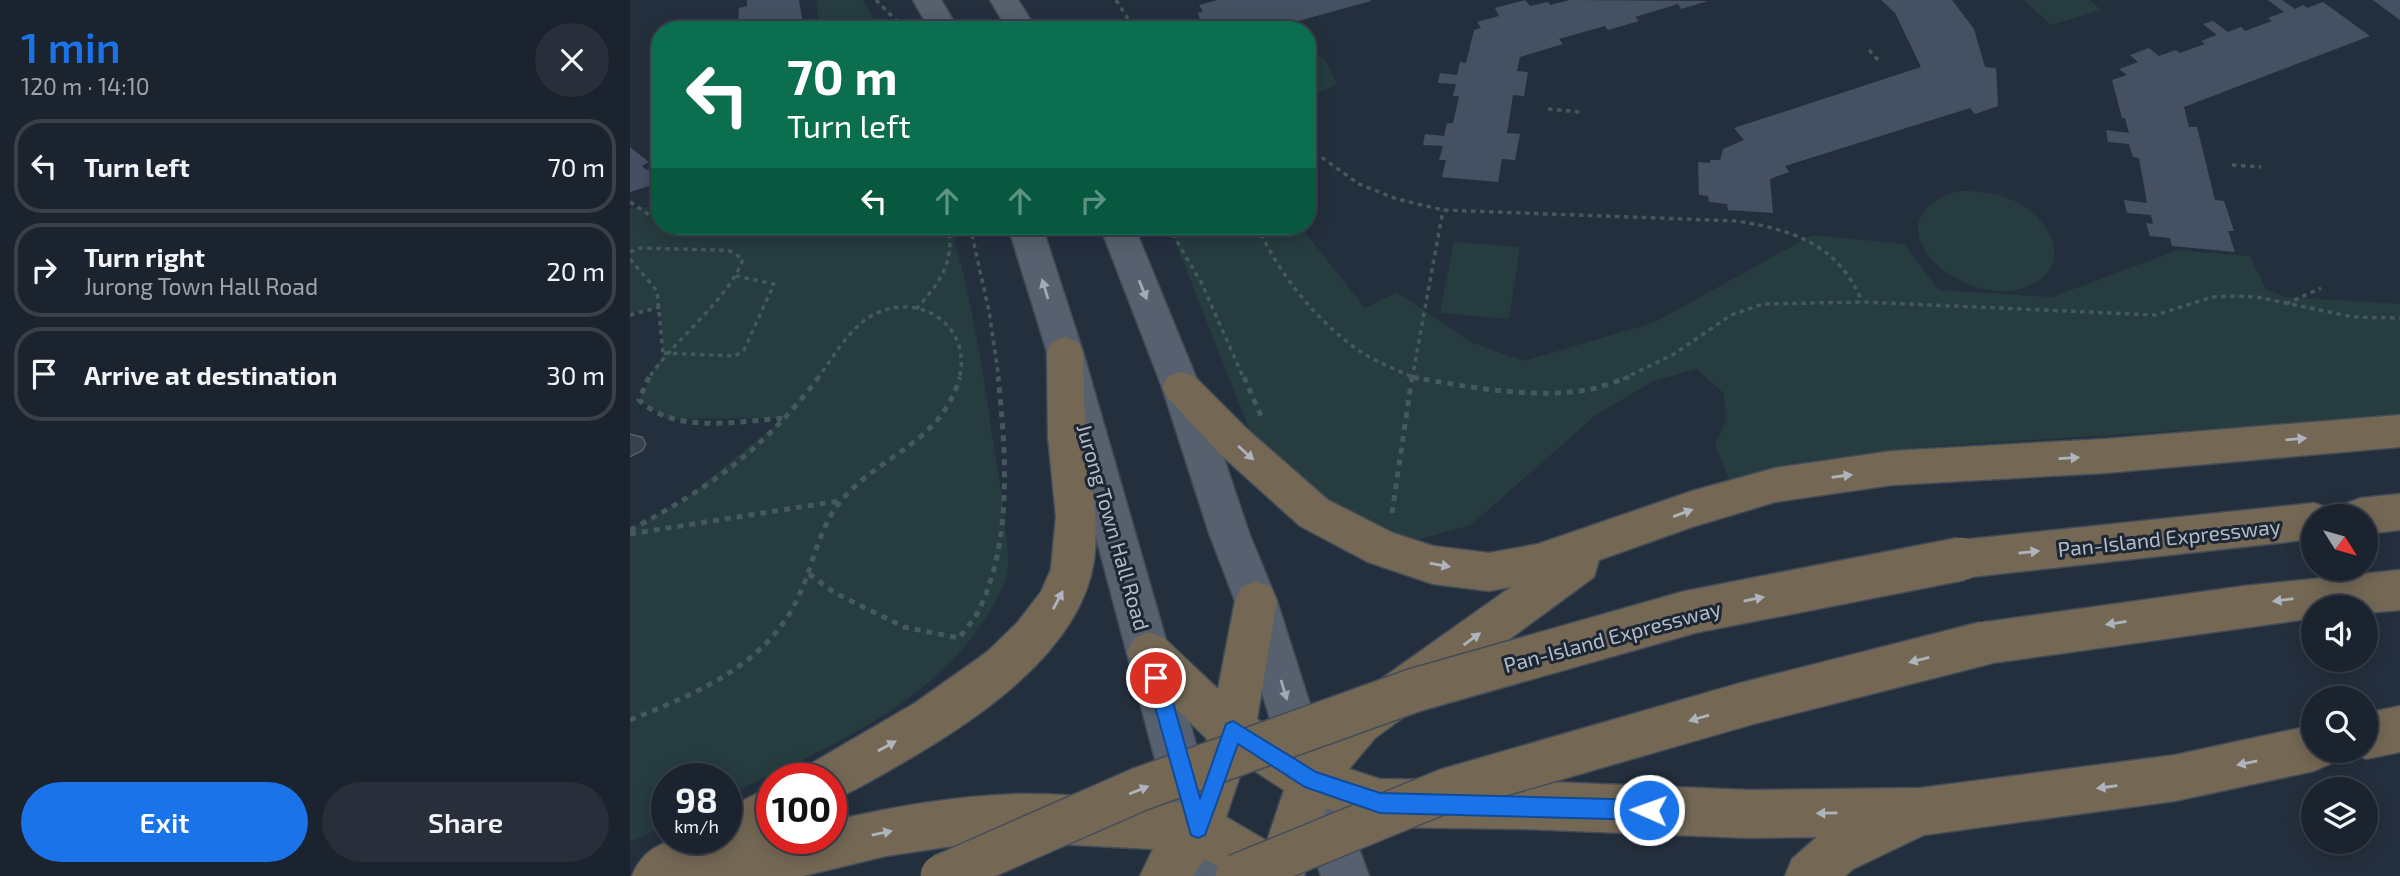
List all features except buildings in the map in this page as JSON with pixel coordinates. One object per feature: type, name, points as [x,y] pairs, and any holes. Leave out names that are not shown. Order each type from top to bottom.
[{"type":"highway","points":[[847,768],[898,740],[996,673],[1033,637],[1056,605],[1070,574],[1076,525],[1065,414],[1065,352]]},
{"type":"highway","points":[[1181,387],[1234,442],[1314,513],[1383,549],[1433,565],[1489,572],[1538,563],[1692,509],[1775,485],[1892,468],[2105,456],[2400,431]]},
{"type":"highway","points":[[2378,514],[2400,512]]},
{"type":"highway","name":"Pan-Island Expressway","points":[[942,876],[1140,789],[1415,690],[1690,612],[1961,559],[2301,523]]},
{"type":"highway","points":[[722,876],[765,861],[873,835],[946,823],[1018,818],[1198,828],[1280,876],[1311,780],[1359,723],[1541,588],[1619,536]]},
{"type":"highway","points":[[1237,876],[1447,790],[1745,705],[1985,643],[2293,598],[2400,590]]},
{"type":"highway","points":[[1164,876],[1198,828],[1233,730],[1256,601]]},
{"type":"highway","points":[[1149,653],[1214,716],[1233,730],[1311,780],[1380,803],[1525,805],[1749,814],[1920,812],[2175,778],[2301,751]]},
{"type":"highway","points":[[2378,734],[2400,729]]},
{"type":"highway","points":[[1809,876],[1836,852],[1920,812]]},
{"type":"highway","points":[[656,876],[694,854]]},
{"type":"main road","points":[[927,0],[940,21]]},
{"type":"main road","points":[[1004,0],[1017,21]]},
{"type":"main road","name":"Jurong Town Hall Road","points":[[1028,235],[1065,352],[1210,876]]},
{"type":"main road","points":[[1120,235],[1181,387],[1256,601],[1311,780],[1345,876]]},
{"type":"path","points":[[876,0],[897,21]]},
{"type":"path","points":[[1116,0],[1129,21]]},
{"type":"path","points":[[1869,50],[1878,60]]},
{"type":"path","points":[[1548,109],[1580,112]]},
{"type":"path","points":[[1316,153],[1359,184],[1397,199],[1443,211],[1737,221],[1766,225],[1806,239],[1830,254],[1854,281],[1862,302]]},
{"type":"path","points":[[2232,165],[2260,167]]},
{"type":"path","points":[[630,202],[651,216]]},
{"type":"path","points":[[1380,512],[1391,517],[1412,377],[1443,211]]},
{"type":"path","points":[[916,309],[937,285],[953,255],[950,235]]},
{"type":"path","points":[[809,574],[835,593],[904,627],[959,638],[971,626],[999,548],[1004,449],[997,362],[972,235]]},
{"type":"path","points":[[1173,235],[1202,284],[1266,426]]},
{"type":"path","points":[[1261,235],[1273,260],[1318,316],[1356,349],[1412,377],[1464,387],[1540,392],[1591,389],[1632,376],[1674,354],[1731,315],[1763,304],[1862,302],[2156,315],[2212,297],[2257,297],[2353,317],[2400,318]]},
{"type":"path","points":[[630,251],[640,248],[730,251],[743,259],[736,276],[663,354],[642,388],[639,400],[652,414],[667,419],[686,421],[785,418]]},
{"type":"path","points":[[630,259],[657,291],[663,354]]},
{"type":"path","points":[[663,354],[734,356],[744,350],[774,284],[736,276]]},
{"type":"path","points":[[2286,304],[2320,288]]},
{"type":"path","points":[[630,315],[660,307]]},
{"type":"path","points":[[630,532],[724,473],[760,445],[866,319],[886,308],[916,309],[943,320],[959,342],[963,362],[954,395],[930,432],[856,486],[840,501],[826,525],[809,574],[788,618],[748,660],[704,689],[630,720]]},
{"type":"path","points":[[630,532],[840,501]]},
{"type":"green space","points":[[816,0],[863,0],[874,21],[819,21]]},
{"type":"green space","points":[[2024,0],[2090,0],[2101,10],[2051,25]]},
{"type":"green space","points":[[1316,55],[1324,58],[1337,84],[1316,94]]},
{"type":"green space","points":[[1958,191],[1998,195],[2013,200],[2033,213],[2051,237],[2053,261],[2048,272],[2037,282],[2020,289],[1995,291],[1970,285],[1947,273],[1930,257],[1920,239],[1919,221],[1931,204]]},
{"type":"green space","points":[[651,207],[651,235],[952,235],[980,355],[1003,502],[1008,571],[988,614],[965,647],[937,675],[905,701],[835,743],[797,763],[756,763],[756,782],[742,789],[742,763],[651,763],[651,832],[630,842],[630,529],[682,501],[784,418],[667,419],[639,400],[663,353],[660,308],[630,313],[630,208]]},
{"type":"green space","points":[[1173,235],[1307,235],[1365,308],[1397,292],[1473,343],[1524,361],[1655,322],[1812,235],[1904,244],[1939,290],[2052,297],[2178,250],[2250,256],[2266,289],[2286,297],[2400,304],[2400,417],[1922,447],[1730,481],[1715,444],[1726,421],[1724,393],[1696,369],[1654,381],[1597,414],[1471,525],[1417,540],[1385,533],[1351,519],[1271,457],[1250,431]]},
{"type":"green space","points":[[1454,242],[1520,247],[1509,319],[1440,313]]},
{"type":"route","points":[[1156,678],[1198,828],[1233,730],[1311,780],[1380,803],[1649,810]]}]
